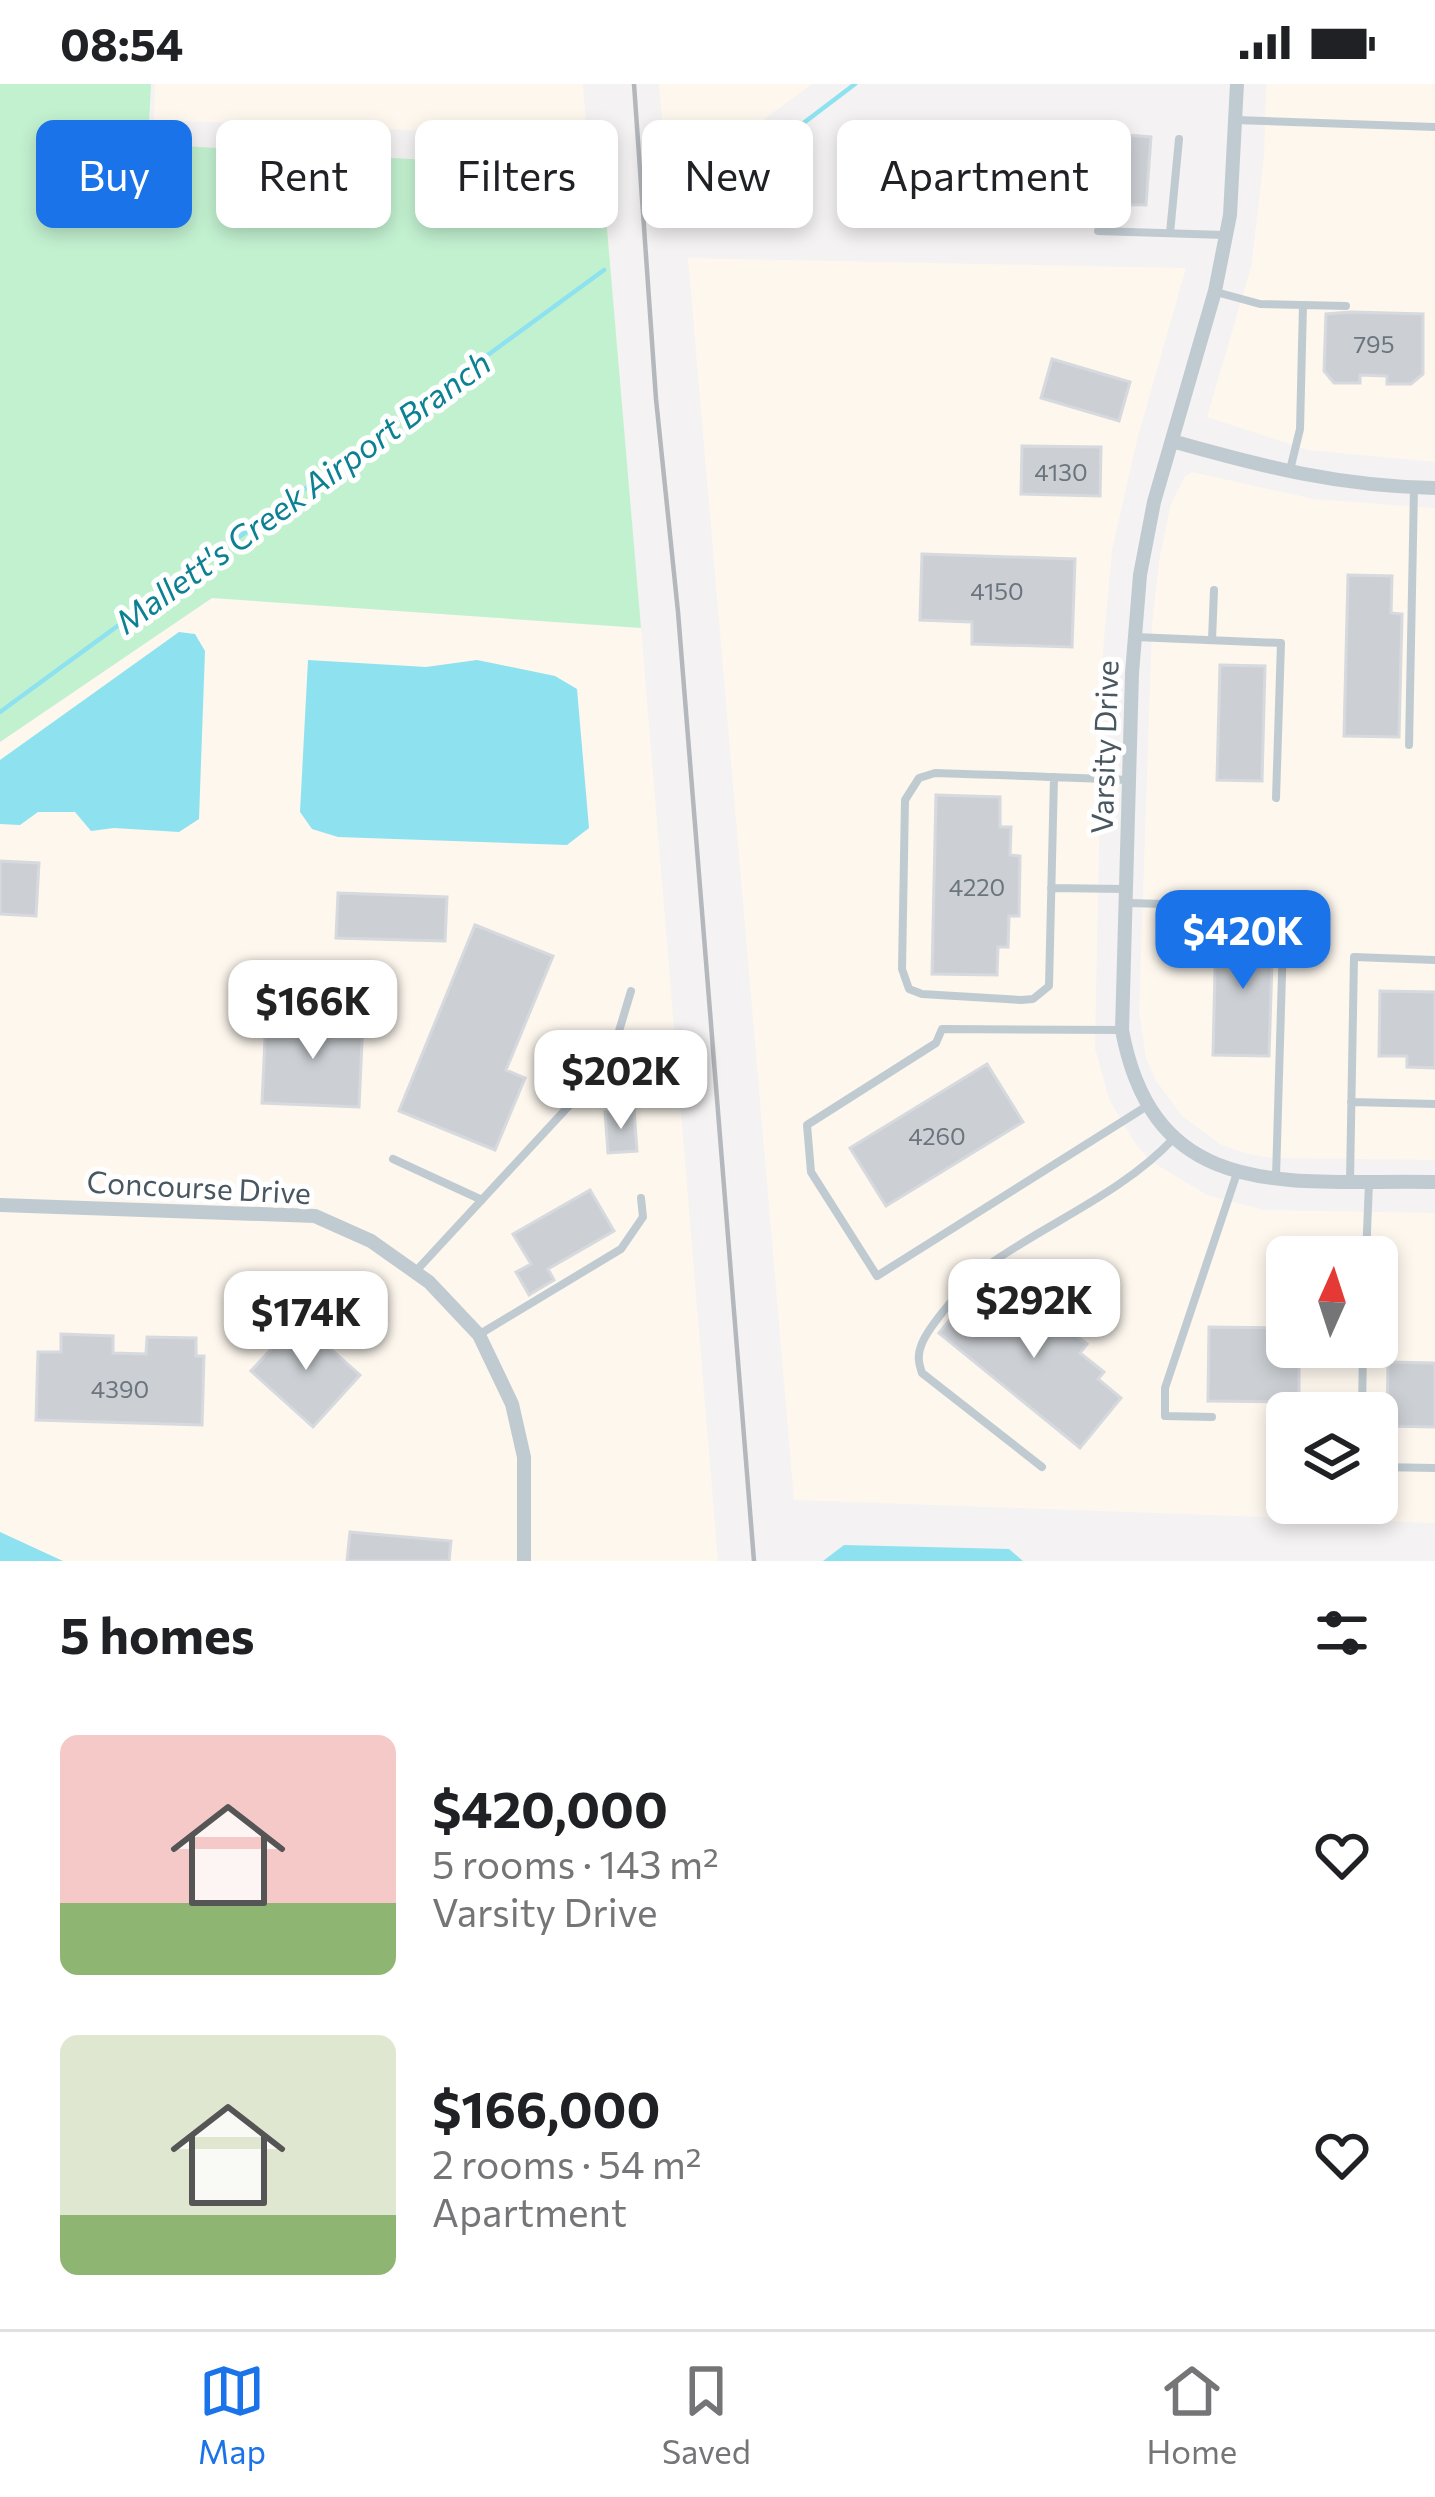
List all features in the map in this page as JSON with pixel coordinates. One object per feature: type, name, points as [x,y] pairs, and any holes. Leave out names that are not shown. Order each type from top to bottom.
[{"type":"street","name":"Varsity Drive","points":[[1237,84],[1226,236],[1147,533],[1133,637],[1122,1030],[1129,1064],[1147,1106],[1174,1138],[1212,1165],[1276,1177],[1435,1183]]},
{"type":"street","points":[[1172,441],[1289,474],[1349,484],[1435,488]]},
{"type":"street","name":"Concourse Drive","points":[[0,1204],[315,1216],[371,1241],[415,1272],[479,1334],[512,1404],[524,1457],[524,1561]]},
{"type":"lane","points":[[1236,120],[1435,127]]},
{"type":"lane","points":[[1169,234],[1179,139]]},
{"type":"lane","points":[[1098,231],[1226,236]]},
{"type":"lane","points":[[1215,291],[1260,304],[1346,306]]},
{"type":"lane","points":[[1289,474],[1300,429],[1303,305]]},
{"type":"lane","points":[[1409,745],[1414,488]]},
{"type":"lane","points":[[1212,640],[1214,590]]},
{"type":"lane","points":[[1133,637],[1281,643],[1276,798]]},
{"type":"lane","points":[[1054,777],[1049,986],[1033,1000],[922,994],[910,989],[903,980],[905,800],[919,778],[935,773],[1054,777],[1129,781]]},
{"type":"lane","points":[[1051,888],[1284,907],[1276,1177]]},
{"type":"lane","points":[[1350,1180],[1354,957],[1435,960]]},
{"type":"lane","points":[[415,1272],[591,1082],[614,1051],[631,991]]},
{"type":"lane","points":[[1122,1030],[942,1029],[936,1043],[807,1125],[811,1172],[877,1276],[1147,1106]]},
{"type":"lane","points":[[1351,1102],[1435,1104]]},
{"type":"lane","points":[[1042,1467],[922,1373],[920,1348],[982,1269],[1104,1192],[1174,1138]]},
{"type":"lane","points":[[393,1160],[482,1200]]},
{"type":"lane","points":[[1212,1417],[1165,1416],[1166,1388],[1237,1173]]},
{"type":"lane","points":[[1367,1236],[1370,1181]]},
{"type":"lane","points":[[479,1334],[621,1249],[643,1217],[641,1198]]},
{"type":"lane","points":[[1398,1467],[1435,1468]]},
{"type":"shaded area","points":[[155,84],[583,84],[586,120],[415,120],[415,130],[391,129],[391,120],[154,120]]},
{"type":"shaded area","points":[[659,84],[812,84],[763,120],[662,120]]},
{"type":"shaded area","points":[[1266,84],[1435,84],[1435,462],[1308,450],[1207,417],[1251,267],[1264,158]]},
{"type":"shaded area","points":[[688,258],[1186,268],[1137,440],[1112,550],[1103,651],[1095,1048],[1109,1099],[1133,1140],[1149,1160],[1207,1195],[1264,1210],[1435,1213],[1435,1523],[1398,1522],[1398,1392],[1266,1392],[1266,1517],[794,1500]]},
{"type":"shaded area","points":[[1192,472],[1314,499],[1435,508],[1435,1160],[1271,1158],[1244,1153],[1220,1144],[1182,1116],[1146,1058],[1139,1012],[1152,624],[1171,503]]},
{"type":"shaded area","points":[[212,598],[641,628],[718,1561],[0,1561],[0,742]]},
{"type":"green space","points":[[0,84],[151,84],[149,120],[36,120],[36,228],[192,228],[192,147],[216,148],[216,228],[391,228],[391,158],[415,159],[415,228],[607,228],[641,628],[212,598],[0,742]]},
{"type":"water","points":[[179,632],[195,634],[205,651],[199,819],[179,832],[91,831],[75,812],[38,812],[20,825],[0,824],[0,760]]},
{"type":"water","points":[[308,660],[426,667],[477,660],[555,676],[577,689],[589,828],[567,845],[338,837],[312,829],[300,812]]},
{"type":"water","points":[[0,1532],[63,1561],[0,1561]]},
{"type":"water","points":[[844,1545],[1009,1549],[1023,1561],[823,1561]]},
{"type":"building","points":[[1131,135],[1151,137],[1146,205],[1131,205]]},
{"type":"building","points":[[1326,314],[1423,314],[1423,374],[1411,384],[1387,384],[1387,376],[1360,375],[1360,383],[1334,383],[1324,371]]},
{"type":"building","points":[[1052,359],[1130,382],[1119,421],[1041,398]]},
{"type":"building","points":[[1022,446],[1101,447],[1100,496],[1021,494]]},
{"type":"building","points":[[922,554],[1075,559],[1072,647],[972,644],[972,622],[920,620]]},
{"type":"building","points":[[1348,575],[1392,576],[1391,613],[1402,614],[1399,737],[1344,736]]},
{"type":"building","points":[[1220,665],[1265,666],[1262,781],[1217,780]]},
{"type":"building","points":[[936,795],[1000,797],[1000,827],[1011,827],[1010,855],[1020,856],[1019,916],[1009,916],[1008,947],[998,947],[997,975],[932,974]]},
{"type":"building","points":[[0,861],[39,863],[36,916],[0,914]]},
{"type":"building","points":[[338,893],[447,897],[445,941],[336,938]]},
{"type":"building","points":[[475,925],[553,956],[506,1070],[525,1078],[495,1150],[399,1111]]},
{"type":"building","points":[[1216,928],[1273,930],[1269,1056],[1213,1055]]},
{"type":"building","points":[[1380,991],[1435,992],[1435,1068],[1407,1067],[1407,1056],[1379,1056]]},
{"type":"building","points":[[266,1017],[363,1020],[359,1107],[262,1103]]},
{"type":"building","points":[[987,1064],[1023,1122],[886,1206],[850,1148]]},
{"type":"building","points":[[634,1110],[637,1151],[608,1153],[605,1112]]},
{"type":"building","points":[[590,1190],[614,1231],[548,1269],[554,1280],[529,1295],[516,1272],[531,1264],[513,1234]]},
{"type":"building","points":[[979,1284],[1003,1303],[1010,1295],[1033,1313],[1039,1306],[1087,1344],[1080,1353],[1104,1372],[1098,1379],[1121,1398],[1080,1448],[939,1333]]},
{"type":"building","points":[[298,1320],[360,1375],[313,1427],[251,1371]]},
{"type":"building","points":[[1209,1327],[1266,1328],[1266,1368],[1299,1368],[1299,1392],[1266,1392],[1266,1402],[1208,1401]]},
{"type":"building","points":[[61,1334],[113,1336],[113,1353],[146,1354],[147,1337],[196,1338],[196,1356],[204,1356],[202,1425],[36,1420],[38,1352],[61,1352]]},
{"type":"building","points":[[1398,1362],[1435,1363],[1435,1427],[1398,1426],[1398,1392],[1388,1392],[1388,1368],[1398,1368]]},
{"type":"building","points":[[350,1532],[451,1541],[449,1561],[347,1561]]},
{"type":"waterway","name":"Mallett's Creek Airport Branch","points":[[808,120],[855,84]]},
{"type":"waterway","name":"Mallett's Creek Airport Branch","points":[[0,712],[604,270]]},
{"type":"railway","points":[[634,84],[754,1561]]}]
